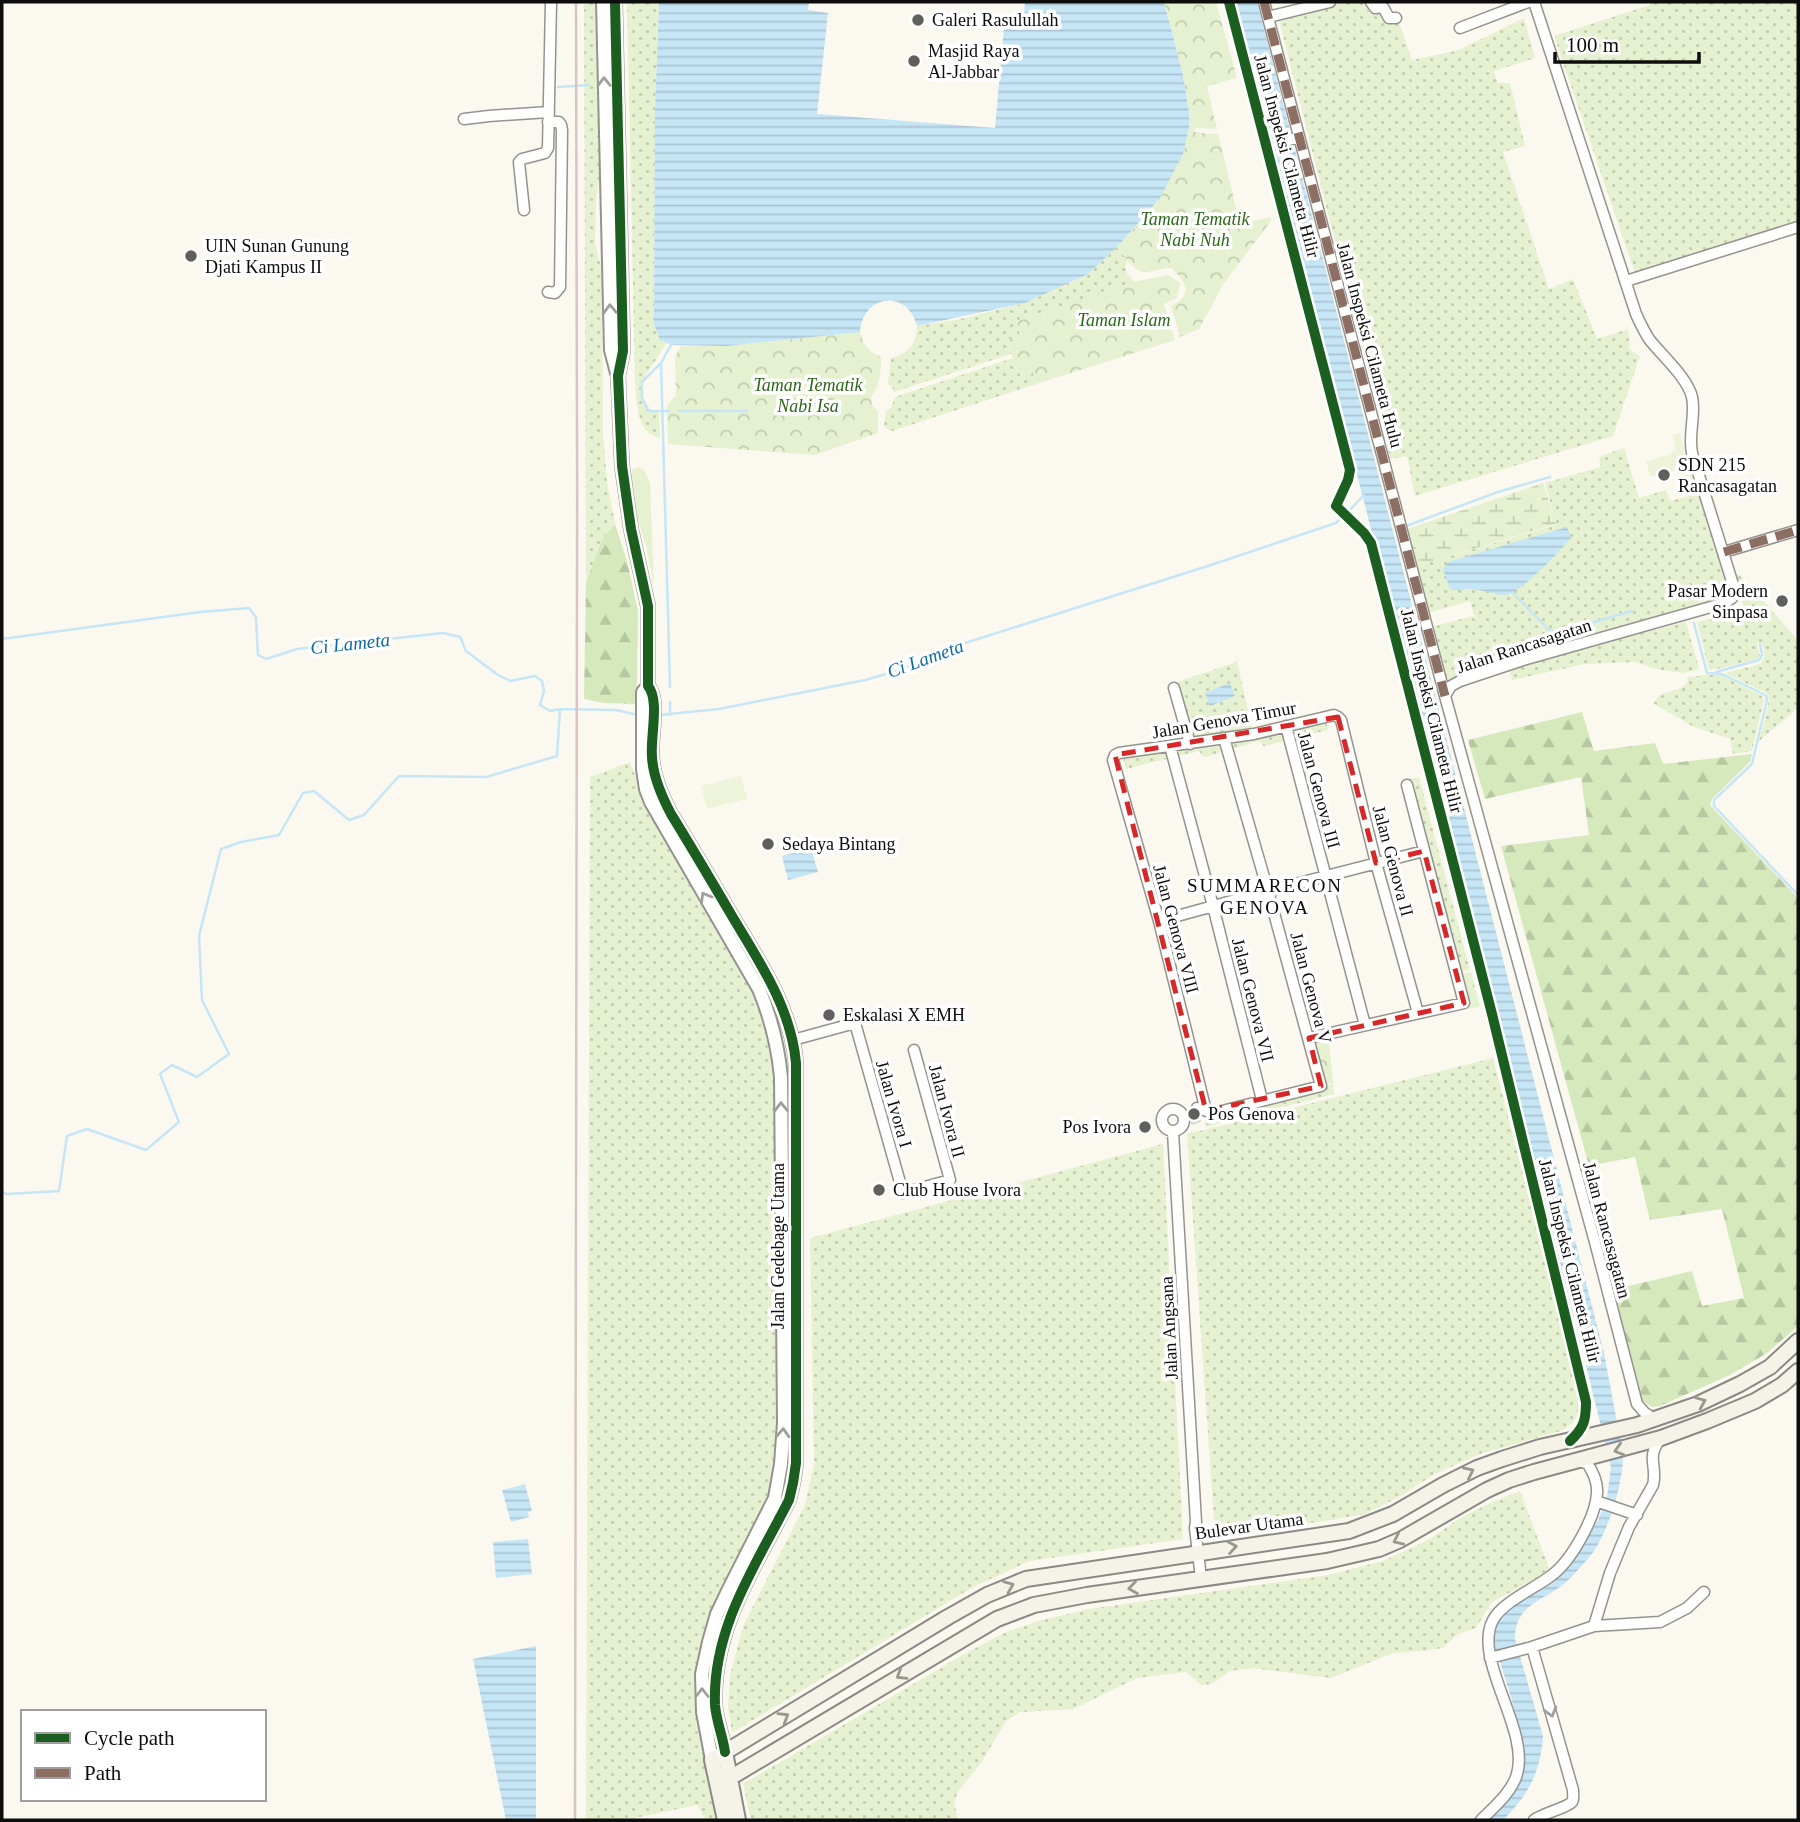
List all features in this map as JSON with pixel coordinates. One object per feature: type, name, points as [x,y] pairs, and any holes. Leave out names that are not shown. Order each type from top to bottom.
[{"type":"main road","name":"Bulevar Utama","points":[[712,1760],[948,1617],[987,1595],[1026,1579],[1198,1550],[1349,1531],[1393,1514],[1477,1468],[1523,1452],[1656,1420],[1709,1399],[1770,1367],[1798,1341]]},
{"type":"main road","points":[[1770,1367],[1782,1385]]},
{"type":"main road","points":[[723,1781],[997,1619],[1034,1605],[1087,1595],[1327,1561],[1379,1549],[1509,1480],[1661,1438],[1707,1422],[1755,1401],[1782,1385],[1798,1371]]},
{"type":"main road","points":[[1443,1485],[1454,1507]]},
{"type":"main road","points":[[948,1617],[960,1640]]},
{"type":"main road","name":"Jalan Gedebage Utama","points":[[725,1752],[725,1820]]},
{"type":"main road","name":"Jalan Gedebage Utama","points":[[712,1760],[738,1820]]},
{"type":"street","points":[[524,210],[519,162],[545,153],[548,148],[551,2]]},
{"type":"street","points":[[603,2],[611,350],[618,376]]},
{"type":"street","points":[[615,2],[623,351],[618,376]]},
{"type":"street","name":"Jalan Inspeksi Cilameta Hilir","points":[[1229,2],[1269,145],[1350,470],[1336,504],[1337,508],[1371,543],[1552,1255],[1586,1402],[1586,1417],[1580,1432],[1570,1441]]},
{"type":"street","name":"Jalan Inspeksi Cilameta Hulu","points":[[1264,2],[1296,138],[1445,696]]},
{"type":"street","points":[[1268,17],[1330,2]]},
{"type":"street","points":[[1371,2],[1375,8],[1383,7],[1390,18],[1396,18]]},
{"type":"street","points":[[1460,28],[1528,2]]},
{"type":"street","name":"Jalan Rancasagatan","points":[[1534,2],[1636,314],[1649,339],[1682,379],[1692,396],[1690,445],[1735,591],[1732,598],[1725,603],[1523,660],[1455,683],[1445,696],[1637,1405],[1656,1420]]},
{"type":"street","points":[[464,119],[489,116],[549,117],[561,125],[560,287],[555,293],[548,292]]},
{"type":"street","points":[[1269,145],[1296,138]]},
{"type":"street","points":[[1626,281],[1798,227]]},
{"type":"street","name":"Jalan Gedebage Utama","points":[[618,376],[624,491],[648,606],[648,685],[643,692],[648,702],[648,758],[643,769],[653,788],[660,819],[691,859],[770,979],[784,1010],[793,1040],[796,1078],[796,1463],[789,1500],[727,1622],[720,1647],[715,1708],[725,1752]]},
{"type":"street","points":[[1724,552],[1798,530]]},
{"type":"street","points":[[1174,688],[1190,744]]},
{"type":"street","name":"Jalan Genova Timur","points":[[1115,755],[1254,734],[1334,715],[1338,717]]},
{"type":"street","name":"Jalan Genova II","points":[[1338,717],[1341,720],[1376,863],[1418,1013]]},
{"type":"street","name":"Jalan Genova III","points":[[1286,726],[1365,1024]]},
{"type":"street","name":"Jalan Genova V","points":[[1224,738],[1321,1086],[1262,1100]]},
{"type":"street","name":"Jalan Genova VII","points":[[1170,746],[1262,1100]]},
{"type":"street","name":"Jalan Genova VIII","points":[[1115,755],[1113,760],[1159,921],[1192,1117]]},
{"type":"street","points":[[1309,1038],[1464,1003],[1407,785]]},
{"type":"street","points":[[1159,921],[1424,852]]},
{"type":"street","name":"Jalan Gedebage Utama","points":[[691,859],[759,989],[770,1017],[781,1077],[784,1423],[781,1464],[775,1498],[717,1614],[709,1642],[702,1674],[702,1712],[712,1760]]},
{"type":"street","name":"Jalan Ivora I","points":[[793,1040],[855,1023],[903,1193],[950,1180]]},
{"type":"street","name":"Jalan Ivora II","points":[[914,1050],[950,1180]]},
{"type":"street","points":[[1192,1117],[1262,1100]]},
{"type":"street","name":"Jalan Angsana","points":[[1192,1117],[1196,1522],[1199,1527],[1201,1578]]},
{"type":"street","points":[[781,1140],[795,1140]]},
{"type":"street","points":[[1596,1621],[1610,1573],[1629,1527],[1653,1485],[1655,1478],[1651,1458],[1655,1445],[1661,1438]]},
{"type":"street","points":[[1482,1820],[1506,1794],[1517,1775],[1518,1759],[1517,1742],[1488,1631],[1493,1618],[1511,1602],[1553,1574],[1565,1562],[1599,1502],[1594,1473],[1587,1463],[1576,1461]]},
{"type":"street","points":[[781,1464],[796,1463]]},
{"type":"street","points":[[1599,1502],[1637,1515]]},
{"type":"street","points":[[1493,1657],[1532,1647],[1596,1621],[1660,1622],[1687,1608],[1704,1592]]},
{"type":"street","points":[[1532,1647],[1573,1790],[1570,1804],[1534,1820]]},
{"type":"highlighted area","points":[[1338,717],[1376,863],[1424,851],[1464,1003],[1309,1038],[1321,1086],[1206,1111],[1115,755]]},
{"type":"green space","points":[[584,2],[595,2],[600,171],[595,243],[602,270],[603,434],[607,482],[615,524],[602,539],[586,583]]},
{"type":"green space","points":[[627,2],[659,2],[655,112],[654,324],[660,339],[666,343],[646,376],[642,391],[648,411],[659,412],[660,438],[652,435],[642,422],[636,396]]},
{"type":"green space","name":"Taman Tematik Nabi Nuh","points":[[1164,2],[1216,2],[1237,78],[1207,86],[1217,129],[1195,128],[1194,132],[1218,133],[1240,224],[1271,217],[1271,221],[1224,283],[1199,329],[1180,337],[1171,306],[1185,293],[1186,288],[1181,278],[1171,268],[1143,272],[1130,264],[1117,247],[1160,198],[1183,154],[1186,142],[1189,112],[1183,75]]},
{"type":"green space","points":[[1344,2],[1364,2],[1369,12],[1378,11],[1386,23],[1399,22],[1412,60],[1459,50],[1524,18],[1535,58],[1494,71],[1498,83],[1510,83],[1525,146],[1503,152],[1549,289],[1573,279],[1597,339],[1628,329],[1630,350],[1640,356],[1613,436],[1415,496],[1407,456],[1390,459],[1279,20]]},
{"type":"green space","points":[[1650,2],[1798,2],[1798,221],[1635,273],[1554,36],[1650,5]]},
{"type":"green space","points":[[1117,247],[1127,259],[1126,272],[1135,282],[1016,321],[1020,334],[1006,339],[1011,354],[894,392],[888,384],[891,358],[910,347],[917,326],[956,320],[1025,303],[1088,274]]},
{"type":"green space","name":"Taman Islam","points":[[1168,275],[1180,283],[1177,298],[1164,304],[1175,340],[1036,384],[1032,370],[1018,374],[1006,338],[1020,334],[1016,321],[1129,283]]},
{"type":"green space","name":"Taman Tematik Nabi Isa","points":[[860,332],[867,347],[881,357],[879,381],[871,399],[878,411],[878,433],[815,455],[668,444],[667,406],[676,395],[675,357],[681,346],[727,346]]},
{"type":"green space","points":[[1013,358],[1032,369],[1036,384],[892,431],[884,426],[886,411],[891,408],[895,397]]},
{"type":"green space","points":[[1680,433],[1693,480],[1680,484],[1676,470],[1650,477],[1646,461],[1672,454],[1671,452],[1676,450],[1673,435]]},
{"type":"green space","points":[[1624,448],[1639,498],[1666,490],[1670,501],[1699,493],[1730,589],[1726,597],[1499,660],[1483,617],[1498,660],[1454,677],[1447,686],[1431,627],[1473,616],[1474,619],[1478,618],[1475,618],[1470,601],[1428,613],[1416,566],[1556,525],[1545,483],[1601,467],[1599,457]]},
{"type":"green space","points":[[638,467],[644,471],[650,483],[654,587],[631,491],[631,472]]},
{"type":"green space","points":[[1543,483],[1556,524],[1416,566],[1407,529]]},
{"type":"green space","points":[[615,524],[627,561],[638,611],[638,704],[603,703],[584,699],[586,583],[602,539]]},
{"type":"green space","points":[[1736,574],[1739,574],[1798,640],[1798,708],[1759,741],[1769,700],[1766,693],[1725,673],[1760,664],[1764,657],[1762,642],[1757,643],[1760,656],[1757,659],[1709,670],[1697,622],[1744,610]]},
{"type":"green space","points":[[1686,622],[1699,669],[1684,673],[1655,669],[1636,662],[1585,664],[1512,680],[1509,668],[1520,664]]},
{"type":"green space","points":[[1237,662],[1253,732],[1193,739],[1177,682]]},
{"type":"green space","points":[[1721,675],[1762,696],[1764,700],[1752,751],[1733,754],[1730,739],[1694,727],[1653,703],[1661,694],[1681,688],[1688,682],[1687,677]]},
{"type":"green space","points":[[1582,712],[1594,751],[1655,743],[1663,764],[1752,754],[1750,762],[1712,799],[1710,805],[1798,898],[1798,1326],[1767,1353],[1730,1375],[1660,1406],[1652,1407],[1640,1399],[1612,1290],[1692,1271],[1702,1306],[1744,1298],[1722,1209],[1650,1220],[1635,1157],[1589,1166],[1501,846],[1589,835],[1581,777],[1485,799],[1468,740]]},
{"type":"green space","points":[[1326,721],[1328,730],[1264,746],[1259,741],[1204,757],[1199,751],[1126,769],[1123,758],[1134,754],[1240,742]]},
{"type":"green space","points":[[630,762],[655,821],[754,991],[769,1033],[776,1077],[778,1463],[770,1496],[698,1674],[719,1820],[706,1820],[697,1805],[625,1820],[586,1820],[590,777]]},
{"type":"green space","points":[[741,776],[747,799],[707,809],[701,786]]},
{"type":"green space","points":[[1419,777],[1470,970],[1459,972],[1409,779]]},
{"type":"green space","points":[[1415,848],[1418,859],[1168,925],[1165,915]]},
{"type":"green space","points":[[1471,972],[1480,1007],[1469,1009],[1460,974]]},
{"type":"green space","points":[[1329,1040],[1333,1083],[1324,1085],[1315,1043]]},
{"type":"green space","points":[[1493,1058],[1580,1397],[1578,1415],[1573,1423],[1561,1431],[1480,1454],[1435,1474],[1365,1514],[1215,1535],[1187,1134]]},
{"type":"green space","points":[[1333,1084],[1334,1094],[1206,1127],[1204,1121],[1213,1117]]},
{"type":"green space","points":[[1163,1144],[1183,1539],[1030,1561],[973,1587],[732,1733],[728,1705],[730,1676],[743,1626],[805,1505],[814,1464],[810,1238]]},
{"type":"green space","points":[[1520,1491],[1550,1571],[1492,1602],[1476,1628],[1458,1634],[1443,1648],[1393,1653],[1331,1678],[1252,1668],[1230,1671],[1212,1684],[1201,1685],[1186,1672],[1137,1678],[1073,1709],[1020,1712],[1006,1721],[981,1763],[959,1790],[954,1802],[958,1820],[751,1820],[743,1784],[1004,1633],[1038,1621],[1089,1609],[1328,1575],[1383,1561],[1430,1539],[1460,1518]]},
{"type":"water","points":[[659,2],[809,2],[808,10],[828,13],[817,114],[995,128],[1004,28],[1023,30],[1025,2],[1164,2],[1183,75],[1189,112],[1189,127],[1183,154],[1160,198],[1117,247],[1088,274],[1025,303],[917,326],[905,306],[886,300],[869,309],[860,332],[727,346],[671,345],[660,340],[654,324],[655,112]]},
{"type":"water","points":[[1235,2],[1257,2],[1604,1353],[1622,1443],[1623,1463],[1618,1490],[1608,1522],[1594,1551],[1565,1583],[1525,1610],[1516,1627],[1515,1639],[1543,1736],[1532,1782],[1520,1802],[1503,1820],[1488,1820],[1517,1785],[1524,1770],[1525,1748],[1495,1646],[1497,1621],[1511,1607],[1557,1577],[1573,1561],[1598,1520],[1607,1497],[1611,1467]]},
{"type":"water","points":[[1567,527],[1571,538],[1539,571],[1510,593],[1500,595],[1475,589],[1450,589],[1443,569],[1448,562]]},
{"type":"water","points":[[1230,683],[1235,696],[1210,706],[1205,693]]},
{"type":"water","points":[[811,848],[818,872],[788,880],[782,856]]},
{"type":"water","points":[[525,1484],[532,1511],[528,1512],[529,1517],[511,1522],[502,1490]]},
{"type":"water","points":[[528,1539],[532,1574],[496,1578],[493,1542]]},
{"type":"water","points":[[536,1646],[536,1820],[506,1820],[473,1659]]},
{"type":"waterway","points":[[558,87],[589,85]]},
{"type":"waterway","points":[[670,687],[661,363],[671,345]]},
{"type":"waterway","points":[[661,363],[642,382],[642,398],[649,411],[669,411]]},
{"type":"waterway","points":[[679,411],[747,411]]},
{"type":"waterway","points":[[1406,526],[1498,492],[1550,477]]},
{"type":"waterway","name":"Ci Lameta","points":[[1347,513],[1364,495]]},
{"type":"waterway","name":"Ci Lameta","points":[[659,715],[719,709],[865,680],[897,671],[962,644],[1211,565],[1336,523],[1342,517]]},
{"type":"waterway","points":[[1512,592],[1548,629],[1557,633],[1632,611]]},
{"type":"waterway","name":"Ci Lameta","points":[[2,639],[200,612],[249,608],[256,617],[258,655],[266,659],[297,649],[443,633],[460,637],[466,651],[510,681],[535,676],[542,681],[544,691],[540,705],[550,711],[616,710],[638,715]]},
{"type":"waterway","points":[[1694,623],[1707,673],[1722,674],[1761,693],[1767,700],[1752,764],[1714,800],[1714,806],[1798,895]]},
{"type":"waterway","points":[[1716,672],[1759,660],[1762,655],[1760,644]]},
{"type":"waterway","points":[[670,702],[670,715]]},
{"type":"waterway","points":[[2,1192],[59,1191],[67,1136],[87,1129],[146,1150],[179,1122],[160,1074],[172,1065],[197,1077],[229,1054],[202,1000],[199,936],[221,849],[241,842],[279,835],[303,793],[314,791],[349,820],[364,815],[399,776],[486,777],[557,756],[560,709]]},
{"type":"tunnel","points":[[1190,1120],[1200,1117]]},
{"type":"railway","points":[[575,1820],[576,2]]},
{"type":"marked path","points":[[1264,2],[1445,696]]},
{"type":"marked path","points":[[1724,552],[1798,530]]},
{"type":"cycle path","points":[[615,2],[623,351],[618,376],[622,466],[631,529],[648,606],[648,686],[652,692],[654,709],[654,772],[671,814],[773,987],[788,1023],[796,1063],[796,1463],[789,1500],[738,1599],[721,1650],[715,1705],[725,1752]]},
{"type":"cycle path","points":[[1229,2],[1350,470],[1336,506],[1371,543],[1492,1014],[1586,1402],[1583,1423],[1570,1441]]},
{"type":"place","name":"Galeri Rasulullah","points":[[918,20]]},
{"type":"place","name":"Masjid Raya Al-Jabbar","points":[[914,61]]},
{"type":"place","name":"UIN Sunan Gunung Djati Kampus II","points":[[191,256]]},
{"type":"place","name":"SDN 215 Rancasagatan","points":[[1664,475]]},
{"type":"place","name":"Pasar Modern Sinpasa","points":[[1782,601]]},
{"type":"place","name":"Sedaya Bintang","points":[[768,844]]},
{"type":"place","name":"Eskalasi X EMH","points":[[829,1015]]},
{"type":"place","name":"Pos Genova","points":[[1194,1114]]},
{"type":"place","name":"Pos Ivora","points":[[1145,1127]]},
{"type":"place","name":"Club House Ivora","points":[[879,1190]]},
{"type":"district","name":"SUMMARECON GENOVA","points":[[1265,896]]}]
